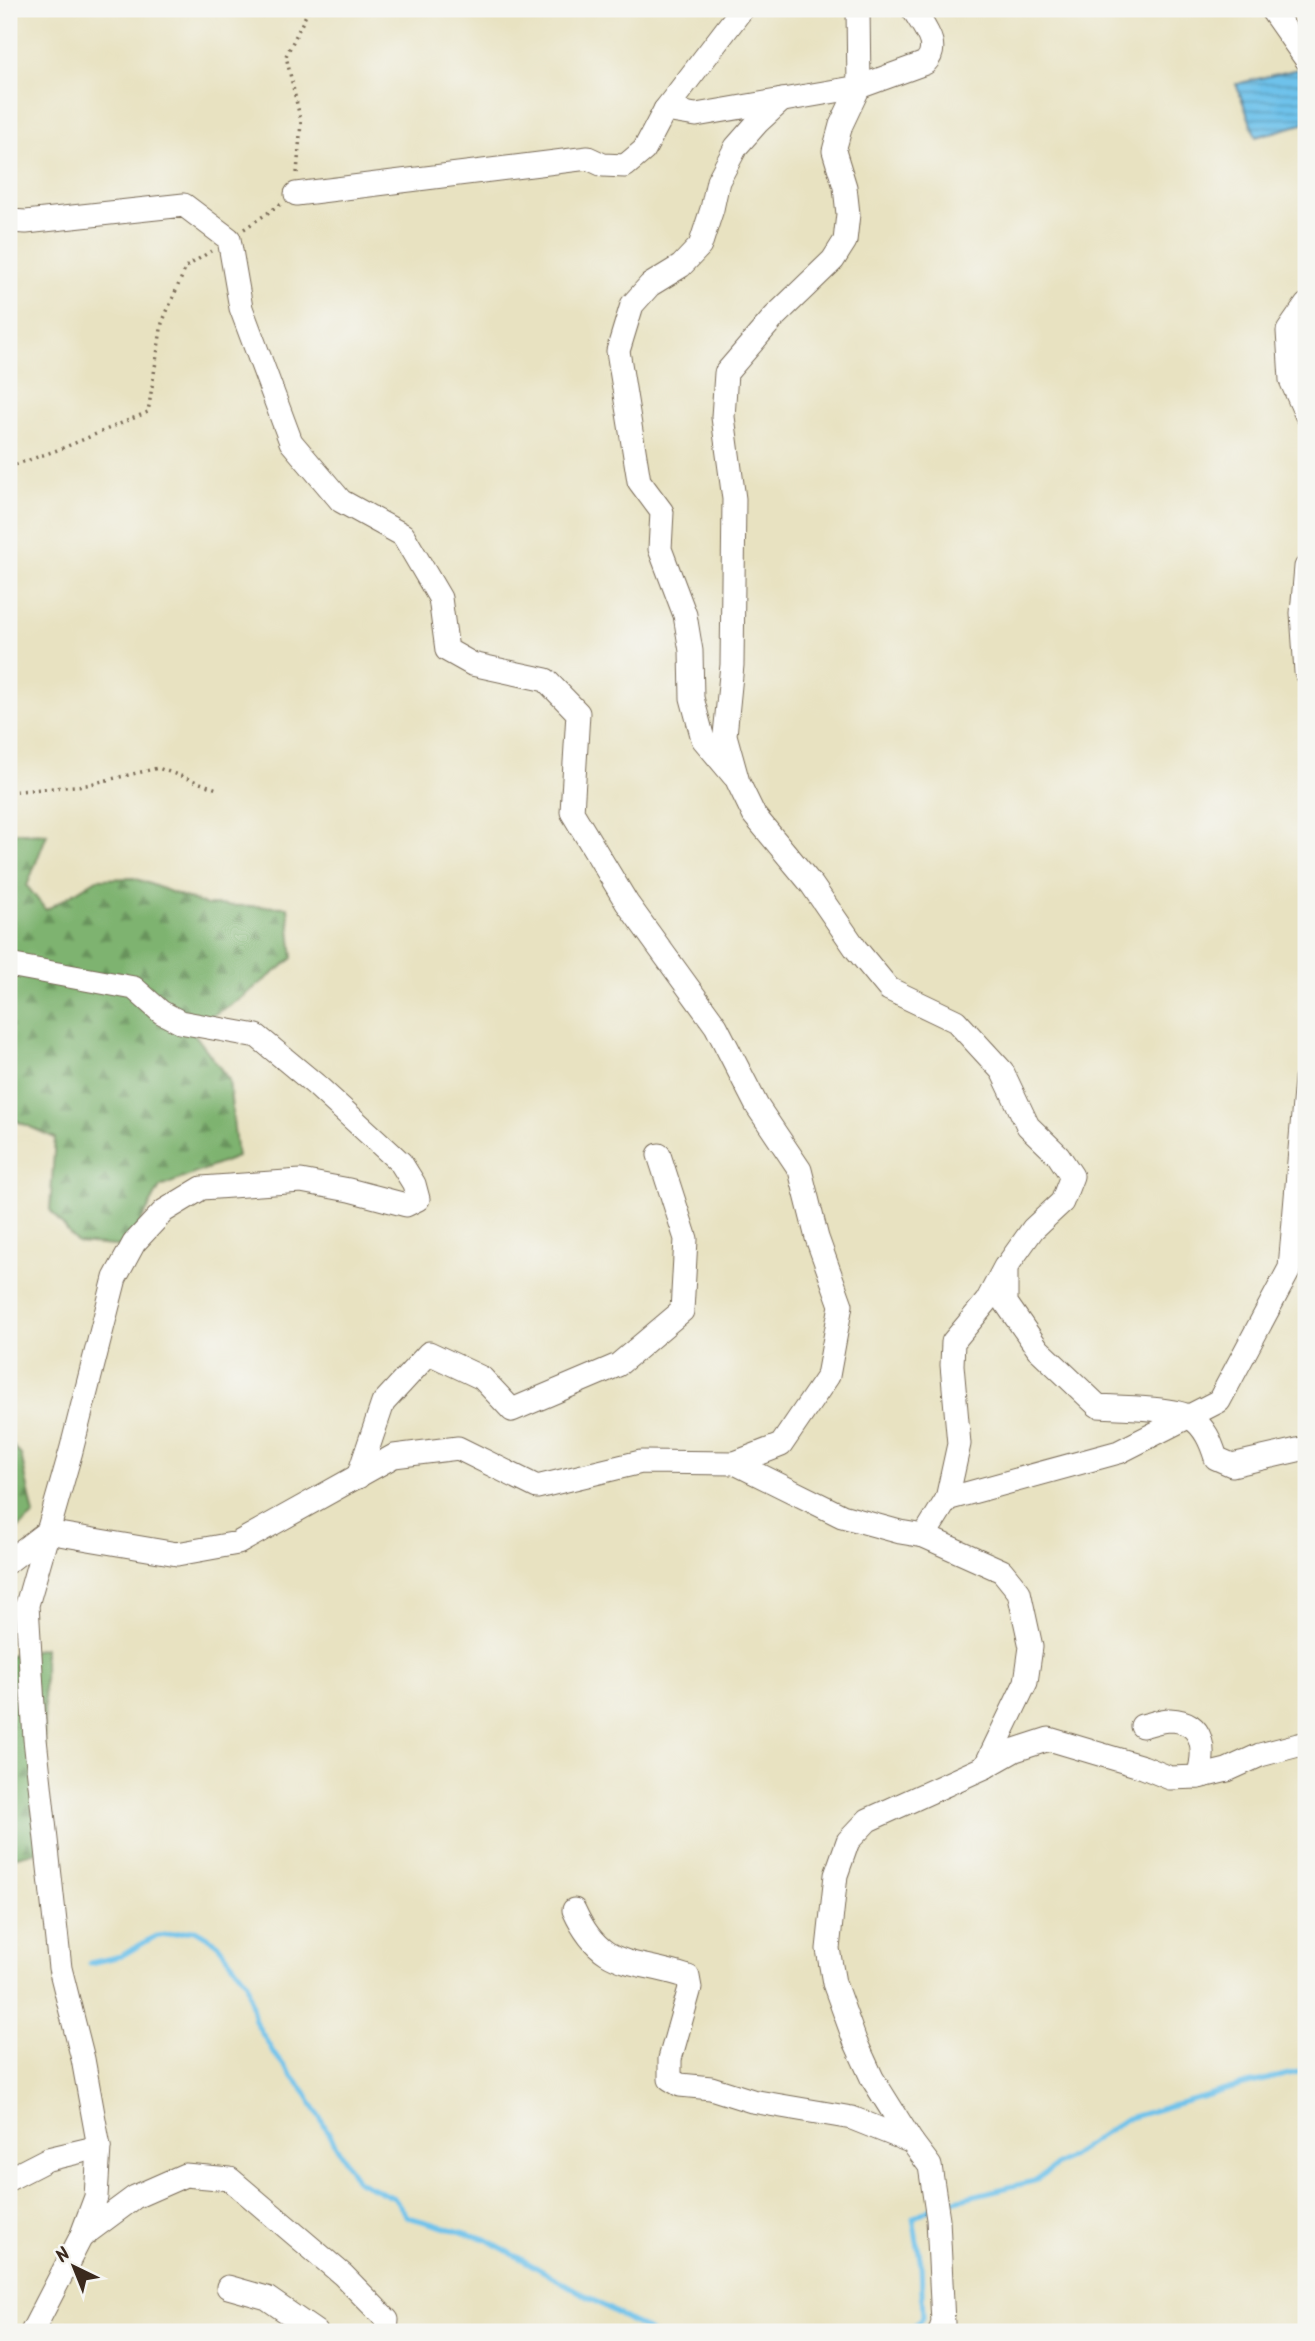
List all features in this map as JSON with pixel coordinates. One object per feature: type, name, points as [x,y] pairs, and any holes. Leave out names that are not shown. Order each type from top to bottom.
[{"type":"street","points":[[296,194],[588,158],[603,165],[625,166],[644,150],[665,110],[742,9]]},
{"type":"street","points":[[859,9],[859,87],[841,125],[834,151],[845,187],[848,214],[845,241],[833,260],[775,316],[726,373],[723,417],[734,499],[734,550],[732,665],[725,735],[738,782],[754,814],[812,885],[856,949],[889,989],[956,1021],[1002,1071],[1028,1126],[1058,1155],[1072,1176],[1062,1202],[1033,1229],[1006,1267],[987,1301],[953,1342],[952,1364],[959,1444],[947,1500],[924,1536]]},
{"type":"street","points":[[665,110],[695,115],[859,87],[925,63],[932,56],[934,47],[913,9]]},
{"type":"street","points":[[1271,9],[1306,58]]},
{"type":"street","points":[[738,782],[703,739],[692,698],[691,650],[685,615],[660,549],[662,512],[639,481],[618,351],[632,305],[650,285],[681,266],[700,246],[718,181],[736,147],[782,100]]},
{"type":"street","points":[[9,221],[26,222],[184,205],[229,239],[241,308],[291,442],[341,501],[403,535],[440,598],[447,650],[472,664],[546,680],[578,713],[572,811],[627,903],[716,1026],[757,1105],[800,1170],[817,1238],[841,1305],[828,1376],[781,1445],[735,1463],[641,1462],[537,1487],[458,1448],[394,1456],[238,1543],[177,1554],[47,1532],[9,1561]]},
{"type":"street","points":[[1306,305],[1288,331],[1291,380],[1306,414]]},
{"type":"street","points":[[1306,567],[1302,613],[1306,672]]},
{"type":"street","points":[[9,965],[134,988],[161,1012],[180,1022],[257,1036],[316,1084],[401,1163],[414,1184],[418,1199],[406,1205],[301,1181],[202,1188],[164,1211],[134,1243],[115,1278],[71,1451],[27,1605],[35,1739],[60,1968],[83,2059],[97,2141],[96,2197],[81,2237],[32,2332]]},
{"type":"street","points":[[947,1500],[1119,1452],[1219,1401],[1290,1268],[1306,1079]]},
{"type":"street","points":[[358,1477],[383,1404],[429,1353],[482,1378],[512,1410],[618,1365],[682,1311],[686,1239],[659,1155]]},
{"type":"street","points":[[1006,1267],[1006,1303],[1038,1349],[1098,1406],[1147,1408],[1189,1416],[1210,1437],[1216,1458],[1232,1465],[1306,1448]]},
{"type":"street","points":[[735,1463],[842,1516],[924,1536],[1002,1571],[1019,1592],[1031,1647],[1026,1682],[985,1767]]},
{"type":"street","points":[[1142,1727],[1168,1720],[1188,1724],[1202,1741],[1204,1758],[1198,1777]]},
{"type":"street","points":[[940,2332],[943,2323],[938,2219],[930,2166],[872,2078],[834,1983],[828,1949],[836,1875],[848,1841],[868,1819],[985,1767],[1015,1750],[1049,1739],[1171,1778],[1198,1777],[1227,1770],[1259,1755],[1306,1743]]},
{"type":"street","points":[[575,1910],[583,1930],[595,1945],[616,1959],[688,1977],[690,1988],[670,2059],[670,2079],[680,2085],[711,2088],[752,2101],[852,2118],[912,2141]]},
{"type":"street","points":[[9,2179],[48,2159],[97,2141]]},
{"type":"street","points":[[81,2237],[135,2197],[185,2175],[230,2179],[343,2275],[387,2320],[386,2332]]},
{"type":"street","points":[[228,2287],[267,2298],[316,2332]]},
{"type":"path","points":[[9,467],[64,448],[148,411],[162,323],[186,267],[296,194],[301,122],[286,56],[309,9]]},
{"type":"path","points":[[9,792],[86,785],[158,768],[217,789]]},
{"type":"green space","points":[[9,832],[47,834],[27,886],[46,910],[97,879],[134,878],[206,905],[288,907],[293,958],[239,1000],[190,1028],[229,1080],[237,1157],[160,1187],[127,1247],[77,1243],[50,1210],[55,1138],[12,1119],[9,1122]]},
{"type":"green space","points":[[9,1442],[21,1455],[34,1515],[9,1536]]},
{"type":"green space","points":[[44,1648],[45,1849],[9,1858],[9,1655]]},
{"type":"water","points":[[1298,69],[1306,98],[1306,123],[1256,137],[1236,84]]},
{"type":"waterway","points":[[90,1963],[121,1956],[154,1937],[195,1930],[216,1942],[247,1982],[255,2021],[273,2052],[305,2092],[356,2180],[394,2198],[408,2217],[486,2239],[650,2332]]},
{"type":"waterway","points":[[943,2203],[1034,2181],[1125,2119],[1306,2070]]},
{"type":"waterway","points":[[910,2332],[923,2317],[921,2264],[913,2218],[931,2208]]}]
